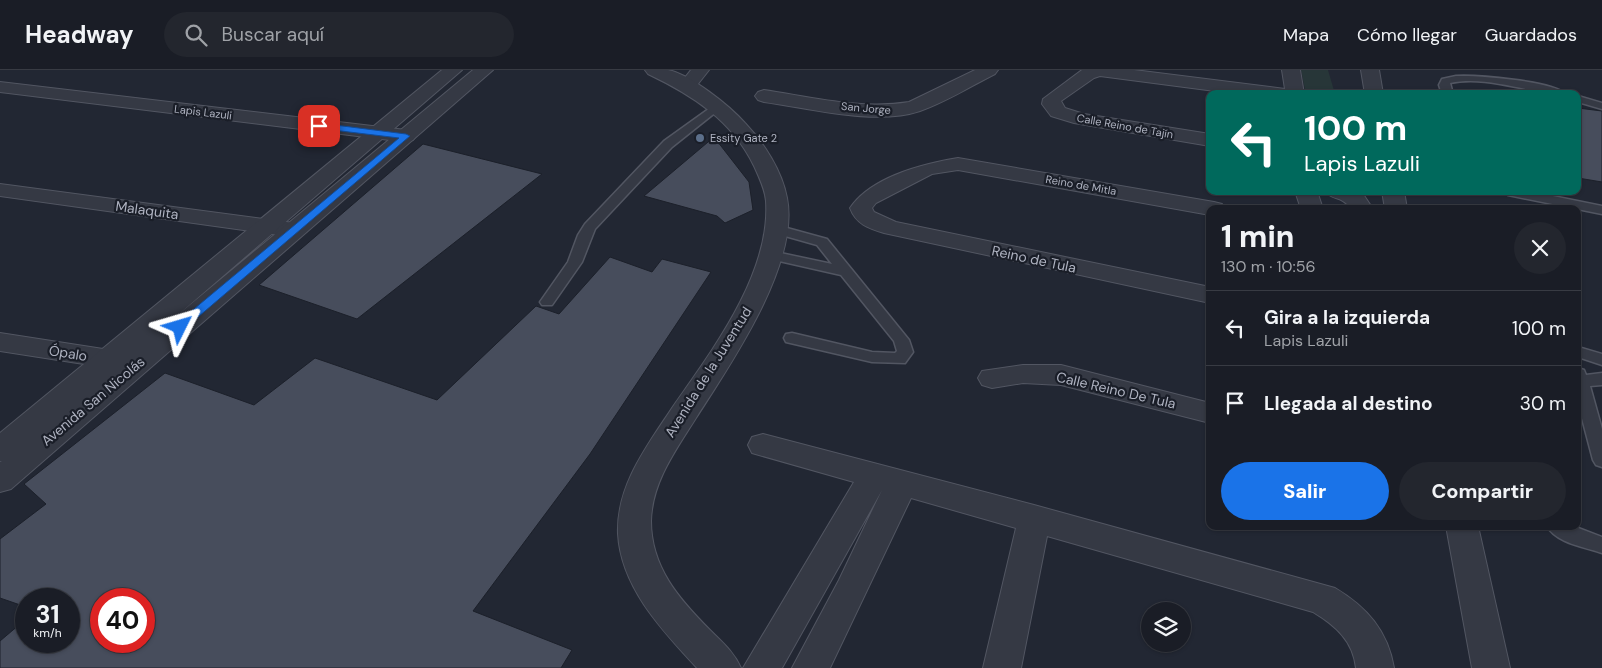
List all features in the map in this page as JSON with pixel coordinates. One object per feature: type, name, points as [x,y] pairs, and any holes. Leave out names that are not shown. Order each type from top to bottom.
[{"type":"street","name":"Avenida San Nicolás","points":[[0,480],[123,361],[268,226],[453,70]]},
{"type":"street","name":"Avenida San Nicolás","points":[[0,450],[123,361],[294,230],[484,70]]},
{"type":"street","name":"Avenida de la Juventud","points":[[654,70],[694,77],[717,106],[744,133],[761,159],[777,201],[776,229],[771,255],[760,285],[722,354],[656,456],[641,485],[636,509],[635,536],[642,564],[658,598],[713,664]]},
{"type":"street","name":"San Jorge","points":[[764,96],[866,109],[903,110],[914,107],[990,70]]},
{"type":"street","points":[[1291,70],[1294,90]]},
{"type":"street","points":[[1370,70],[1373,90]]},
{"type":"street","name":"Calle Reino de Tajín","points":[[1206,139],[1081,119],[1058,112],[1051,104],[1052,99],[1088,74],[1100,71],[1251,90]]},
{"type":"street","name":"Lapis Lazuli","points":[[0,87],[406,136]]},
{"type":"street","name":"Reino de Mitla","points":[[863,213],[861,208],[868,198],[927,169],[948,164],[973,166],[1206,208]]},
{"type":"street","name":"Malaquita","points":[[0,190],[294,230]]},
{"type":"street","points":[[1350,195],[1353,196],[1359,205]]},
{"type":"street","name":"Reino de Tula","points":[[863,213],[871,221],[892,228],[1206,294]]},
{"type":"street","name":"Ópalo","points":[[0,342],[123,361]]},
{"type":"street","name":"Calle Reino De Tula","points":[[992,378],[1023,374],[1061,375],[1206,411]]},
{"type":"street","points":[[763,445],[1323,599],[1344,610],[1357,624],[1368,641],[1375,668]]},
{"type":"street","points":[[762,668],[888,478]]},
{"type":"street","points":[[811,668],[851,590],[888,478]]},
{"type":"street","points":[[1002,668],[1034,518]]},
{"type":"street","points":[[1463,530],[1491,668]]},
{"type":"lane","points":[[1446,90],[1444,84],[1446,81],[1458,79],[1532,86],[1546,90]]},
{"type":"lane","points":[[1581,100],[1602,106]]},
{"type":"lane","points":[[547,302],[569,273],[590,227],[668,144],[717,106]]},
{"type":"lane","points":[[1528,195],[1577,205]]},
{"type":"lane","points":[[1581,206],[1602,210]]},
{"type":"lane","points":[[776,229],[814,238],[822,242],[901,340],[904,346],[903,356],[899,359],[882,359],[792,338]]},
{"type":"lane","points":[[771,255],[844,271]]},
{"type":"lane","points":[[1581,353],[1602,360]]},
{"type":"lane","points":[[1581,379],[1602,380]]},
{"type":"lane","points":[[1581,398],[1584,416],[1602,460]]},
{"type":"lane","points":[[1563,530],[1569,534],[1602,545]]},
{"type":"shaded area","points":[[1301,70],[1328,70],[1334,90],[1305,90]]},
{"type":"building","points":[[1581,108],[1602,111],[1602,182],[1581,178]]},
{"type":"building","points":[[714,137],[749,182],[753,210],[725,223],[717,216],[644,196]]},
{"type":"building","points":[[423,144],[542,174],[357,319],[259,285]]},
{"type":"building","points":[[610,257],[652,272],[662,259],[711,272],[590,454],[473,611],[572,650],[561,668],[0,668],[0,641],[15,628],[15,653],[80,653],[80,588],[15,588],[15,603],[0,598],[0,539],[46,504],[24,484],[165,373],[254,405],[315,358],[437,400],[536,306],[559,314]]},
{"type":"place","name":"Essity Gate 2","points":[[700,138]]},
{"type":"route","points":[[180,327],[406,136],[319,126]]}]
